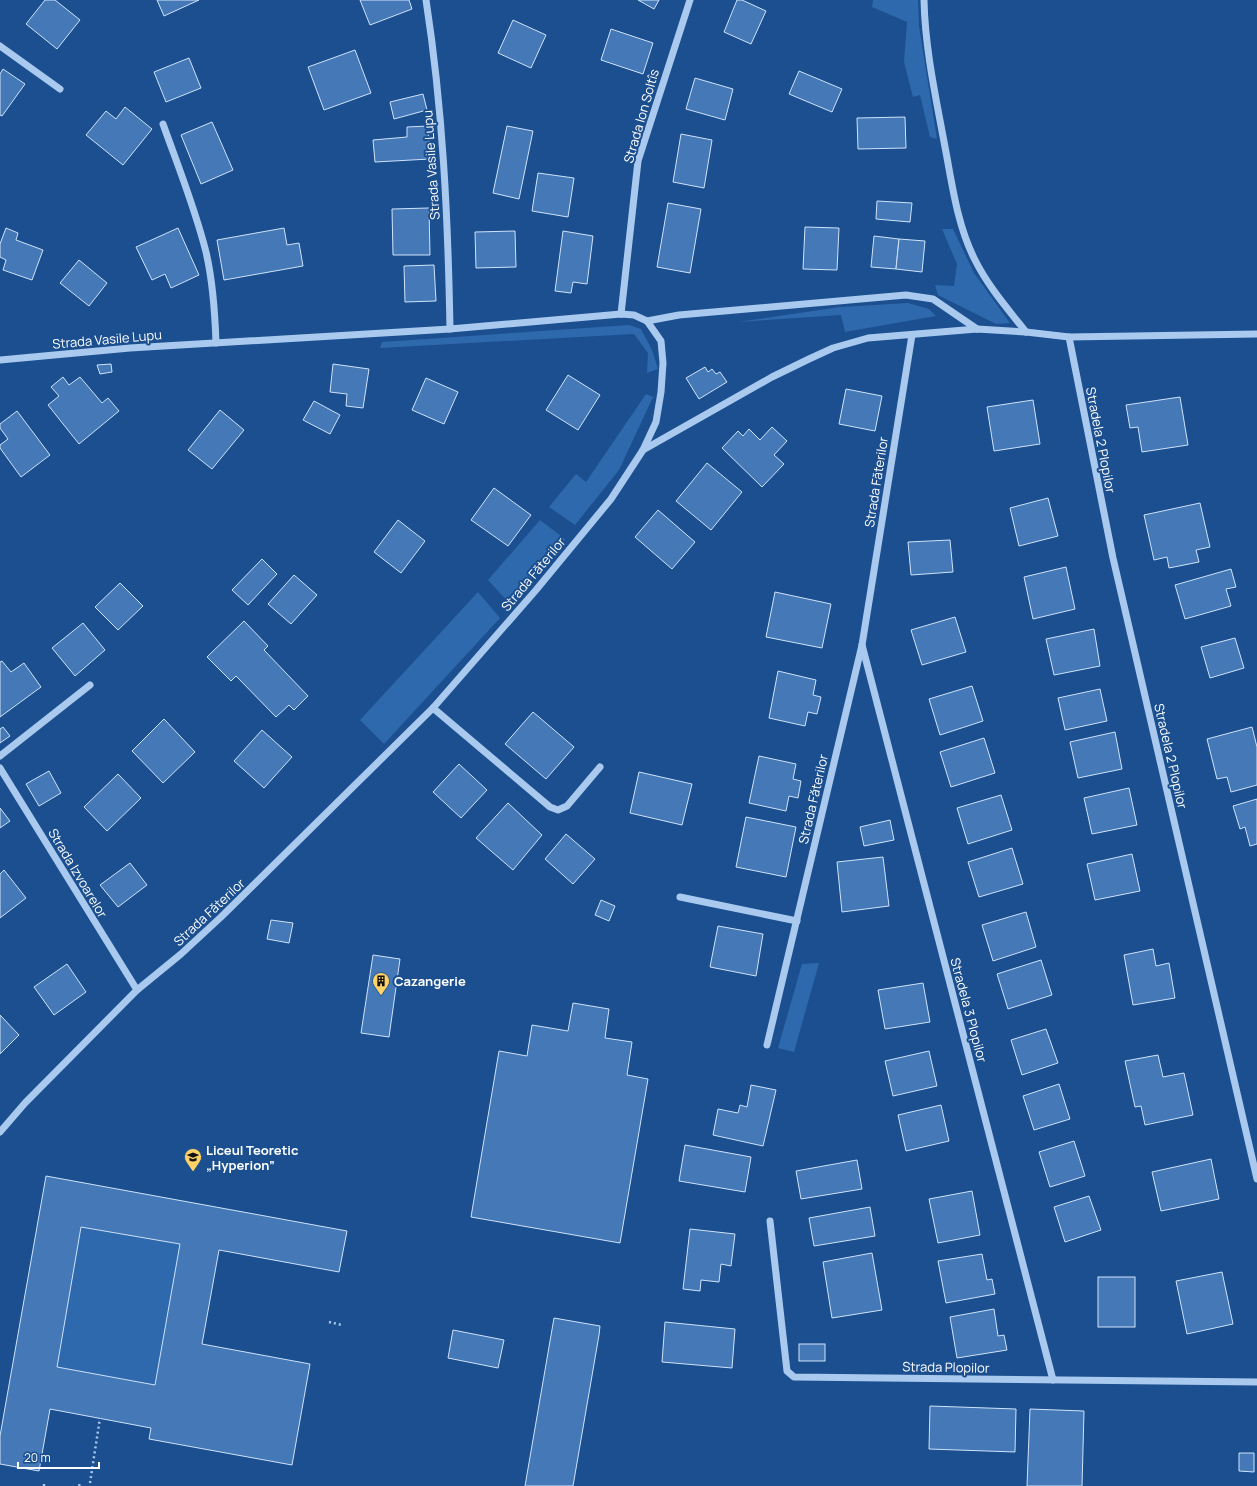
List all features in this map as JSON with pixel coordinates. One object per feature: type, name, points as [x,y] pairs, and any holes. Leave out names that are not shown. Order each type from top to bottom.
[{"type":"street","name":"Strada Vasile Lupu","points":[[426,0],[436,62],[447,206],[450,329]]},
{"type":"street","name":"Strada Ion Soltîs","points":[[621,314],[638,161],[690,0]]},
{"type":"street","points":[[924,0],[924,19],[930,63],[961,221],[974,257],[993,291],[1026,332]]},
{"type":"street","points":[[0,46],[60,89]]},
{"type":"street","points":[[163,124],[194,212],[206,253],[214,301],[216,343]]},
{"type":"street","points":[[647,321],[679,315],[906,295],[933,299],[976,329]]},
{"type":"street","name":"Strada Vasile Lupu","points":[[0,360],[130,348],[450,329],[621,314],[634,315],[647,321]]},
{"type":"street","name":"Strada Făterilor","points":[[0,1132],[25,1103],[137,990],[181,954],[221,917],[433,708],[546,578],[611,499],[643,450],[656,422],[661,392],[663,363],[661,341],[647,321]]},
{"type":"street","points":[[912,335],[976,329],[1026,332],[1069,337],[1257,334]]},
{"type":"street","name":"Strada Făterilor","points":[[643,450],[772,378],[834,348],[868,338],[912,335],[862,645],[767,1044]]},
{"type":"street","name":"Stradela 2 Plopilor","points":[[1069,337],[1113,558],[1257,1179]]},
{"type":"street","name":"Stradela 3 Plopilor","points":[[862,645],[1053,1380]]},
{"type":"street","points":[[0,756],[90,685]]},
{"type":"street","points":[[433,708],[550,806],[558,810],[567,806],[600,766]]},
{"type":"street","name":"Strada Izvoarelor","points":[[0,768],[137,990]]},
{"type":"street","points":[[680,897],[797,921]]},
{"type":"street","name":"Strada Plopilor","points":[[770,1221],[786,1371],[794,1377],[1257,1382]]},
{"type":"path","points":[[329,1322],[342,1325]]},
{"type":"path","points":[[90,1483],[100,1418]]},
{"type":"shaded area","points":[[873,0],[918,0],[919,26],[937,139],[930,137],[920,95],[913,97],[904,62],[907,22],[872,7]]},
{"type":"shaded area","points":[[942,229],[953,229],[974,273],[1010,323],[996,324],[938,295],[935,285],[954,286],[957,264]]},
{"type":"shaded area","points":[[908,303],[929,309],[936,316],[845,332],[841,315],[738,322],[840,307]]},
{"type":"shaded area","points":[[629,325],[641,329],[652,350],[658,369],[647,373],[648,353],[634,334],[380,348],[382,342]]},
{"type":"shaded area","points":[[646,394],[653,397],[619,470],[575,525],[549,507],[576,474],[586,482]]},
{"type":"shaded area","points":[[540,520],[565,539],[511,605],[488,580]]},
{"type":"shaded area","points":[[478,592],[500,618],[384,744],[360,720]]},
{"type":"shaded area","points":[[819,963],[794,1052],[778,1048],[802,964]]},
{"type":"shaded area","points":[[81,1227],[180,1244],[155,1385],[57,1367]]},
{"type":"building","points":[[45,0],[55,0],[80,20],[57,49],[26,24]]},
{"type":"building","points":[[157,0],[199,0],[164,16]]},
{"type":"building","points":[[360,0],[409,0],[412,9],[370,25]]},
{"type":"building","points":[[638,0],[659,0],[654,9]]},
{"type":"building","points":[[737,0],[742,0],[766,11],[751,44],[724,32]]},
{"type":"building","points":[[513,20],[546,35],[531,68],[498,53]]},
{"type":"building","points":[[611,29],[653,43],[643,74],[601,60]]},
{"type":"building","points":[[355,50],[371,93],[324,110],[308,67]]},
{"type":"building","points":[[189,58],[201,88],[166,102],[154,72]]},
{"type":"building","points":[[3,69],[25,84],[2,116],[0,115],[0,74]]},
{"type":"building","points":[[799,71],[842,89],[832,112],[789,94]]},
{"type":"building","points":[[695,78],[733,89],[725,120],[686,109]]},
{"type":"building","points":[[423,94],[427,110],[394,119],[390,102]]},
{"type":"building","points":[[125,107],[152,129],[123,165],[86,135],[106,111],[116,119]]},
{"type":"building","points":[[905,117],[906,148],[858,149],[857,118]]},
{"type":"building","points":[[212,122],[233,170],[201,184],[181,135]]},
{"type":"building","points":[[428,126],[430,159],[375,162],[373,140],[407,137],[407,127]]},
{"type":"building","points":[[507,126],[533,131],[519,199],[493,193]]},
{"type":"building","points":[[681,134],[712,140],[704,188],[673,182]]},
{"type":"building","points":[[538,173],[574,178],[568,217],[532,211]]},
{"type":"building","points":[[877,201],[912,203],[910,222],[876,219]]},
{"type":"building","points":[[668,203],[701,209],[690,273],[657,267]]},
{"type":"building","points":[[429,208],[430,255],[393,255],[392,209]]},
{"type":"building","points":[[805,227],[839,228],[837,270],[803,269]]},
{"type":"building","points":[[6,228],[18,233],[16,240],[43,250],[32,280],[3,270],[6,260],[0,257],[0,244]]},
{"type":"building","points":[[178,228],[199,275],[171,288],[165,274],[152,280],[136,247]]},
{"type":"building","points":[[284,228],[287,245],[299,243],[303,266],[224,280],[217,240]]},
{"type":"building","points":[[515,231],[516,267],[476,268],[475,232]]},
{"type":"building","points":[[563,231],[593,236],[587,284],[573,282],[571,293],[555,291]]},
{"type":"building","points":[[874,236],[899,239],[896,269],[871,267]]},
{"type":"building","points":[[899,239],[925,241],[922,272],[896,269]]},
{"type":"building","points":[[79,260],[107,283],[89,306],[60,283]]},
{"type":"building","points":[[434,265],[436,301],[405,302],[404,266]]},
{"type":"building","points":[[111,364],[112,372],[100,374],[97,365]]},
{"type":"building","points":[[333,364],[369,369],[363,408],[346,406],[347,394],[330,392]]},
{"type":"building","points":[[705,367],[708,372],[712,369],[716,374],[720,372],[727,382],[699,399],[686,378]]},
{"type":"building","points":[[568,375],[600,395],[578,430],[546,410]]},
{"type":"building","points":[[63,377],[69,385],[80,377],[102,403],[108,398],[119,411],[79,444],[48,405],[59,396],[51,387]]},
{"type":"building","points":[[426,378],[458,392],[444,424],[412,410]]},
{"type":"building","points":[[846,389],[882,396],[875,431],[839,424]]},
{"type":"building","points":[[1180,397],[1188,445],[1142,452],[1138,427],[1130,428],[1126,405]]},
{"type":"building","points":[[1033,400],[1040,444],[994,451],[987,407]]},
{"type":"building","points":[[314,401],[340,415],[330,434],[303,420]]},
{"type":"building","points":[[220,410],[244,430],[212,469],[188,450]]},
{"type":"building","points":[[17,411],[50,455],[21,477],[0,448],[0,445],[8,439],[0,428],[0,424]]},
{"type":"building","points":[[772,427],[787,441],[774,455],[784,464],[762,487],[722,448],[738,431],[743,436],[749,429],[760,440]]},
{"type":"building","points":[[707,463],[742,492],[711,530],[676,501]]},
{"type":"building","points":[[494,488],[531,515],[508,546],[471,520]]},
{"type":"building","points":[[1048,498],[1058,536],[1019,546],[1010,508]]},
{"type":"building","points":[[1200,503],[1210,547],[1196,550],[1199,562],[1169,568],[1167,557],[1154,560],[1144,515]]},
{"type":"building","points":[[658,510],[695,542],[672,569],[635,537]]},
{"type":"building","points":[[398,520],[425,541],[401,573],[374,552]]},
{"type":"building","points":[[950,540],[953,572],[911,575],[908,542]]},
{"type":"building","points":[[262,559],[277,574],[248,605],[232,590]]},
{"type":"building","points":[[1066,567],[1075,609],[1033,619],[1024,577]]},
{"type":"building","points":[[1231,569],[1236,587],[1226,589],[1231,606],[1185,619],[1175,585]]},
{"type":"building","points":[[294,575],[317,595],[291,624],[268,604]]},
{"type":"building","points":[[120,583],[143,606],[118,630],[95,607]]},
{"type":"building","points":[[775,592],[831,604],[822,648],[766,637]]},
{"type":"building","points":[[955,617],[966,652],[922,665],[911,630]]},
{"type":"building","points":[[244,621],[268,646],[264,650],[308,696],[294,710],[289,705],[276,717],[236,676],[231,681],[207,657]]},
{"type":"building","points":[[83,623],[105,650],[75,676],[52,648]]},
{"type":"building","points":[[1094,629],[1100,666],[1054,675],[1046,639]]},
{"type":"building","points":[[1235,638],[1244,668],[1210,678],[1201,647]]},
{"type":"building","points":[[2,661],[11,672],[24,663],[41,687],[0,717],[0,662]]},
{"type":"building","points":[[778,671],[816,680],[813,695],[821,697],[817,714],[808,712],[805,726],[769,718]]},
{"type":"building","points":[[972,686],[983,721],[940,735],[929,699]]},
{"type":"building","points":[[1100,689],[1107,721],[1065,730],[1058,698]]},
{"type":"building","points":[[533,712],[574,747],[546,779],[505,744]]},
{"type":"building","points":[[164,719],[195,752],[163,783],[132,751]]},
{"type":"building","points":[[3,727],[10,736],[0,743],[0,729]]},
{"type":"building","points":[[1252,727],[1257,747],[1257,785],[1231,792],[1227,777],[1217,779],[1207,739]]},
{"type":"building","points":[[262,730],[292,757],[264,788],[234,761]]},
{"type":"building","points":[[1115,732],[1122,769],[1078,778],[1070,742]]},
{"type":"building","points":[[984,738],[995,773],[951,787],[940,752]]},
{"type":"building","points":[[759,756],[796,764],[793,779],[801,781],[798,798],[789,796],[786,811],[749,803]]},
{"type":"building","points":[[459,764],[487,790],[461,818],[433,792]]},
{"type":"building","points":[[49,771],[61,793],[39,806],[26,784]]},
{"type":"building","points":[[639,772],[692,784],[682,825],[630,813]]},
{"type":"building","points":[[118,774],[141,798],[107,831],[84,807]]},
{"type":"building","points":[[1129,788],[1137,825],[1092,834],[1084,798]]},
{"type":"building","points":[[1001,795],[1012,830],[968,844],[957,808]]},
{"type":"building","points":[[1257,799],[1257,844],[1250,846],[1245,827],[1240,829],[1233,806]]},
{"type":"building","points":[[508,803],[542,835],[513,870],[476,838]]},
{"type":"building","points":[[0,808],[10,821],[0,828]]},
{"type":"building","points":[[746,817],[796,827],[786,877],[736,867]]},
{"type":"building","points":[[890,820],[894,840],[864,846],[860,827]]},
{"type":"building","points":[[566,834],[595,859],[573,884],[545,859]]},
{"type":"building","points":[[1012,848],[1023,884],[979,897],[968,862]]},
{"type":"building","points":[[1132,854],[1140,891],[1095,900],[1087,864]]},
{"type":"building","points":[[883,857],[889,906],[842,912],[837,862]]},
{"type":"building","points":[[130,863],[147,885],[118,907],[100,885]]},
{"type":"building","points":[[4,870],[26,898],[0,918],[0,874]]},
{"type":"building","points":[[601,900],[615,906],[609,921],[595,915]]},
{"type":"building","points":[[1026,912],[1036,947],[993,961],[982,925]]},
{"type":"building","points":[[271,920],[293,923],[289,943],[267,939]]},
{"type":"building","points":[[718,926],[763,934],[756,976],[710,967]]},
{"type":"building","points":[[1153,949],[1156,966],[1169,963],[1175,998],[1133,1005],[1124,955]]},
{"type":"building","name":"Cazangerie","points":[[373,955],[400,959],[389,1037],[361,1033]]},
{"type":"building","points":[[1041,960],[1052,995],[1008,1009],[997,974]]},
{"type":"building","points":[[67,964],[86,992],[54,1015],[34,987]]},
{"type":"building","points":[[923,983],[930,1022],[885,1029],[878,990]]},
{"type":"building","points":[[573,1003],[609,1009],[605,1038],[632,1042],[627,1075],[648,1079],[620,1243],[471,1217],[499,1051],[527,1056],[532,1025],[568,1031]]},
{"type":"building","points":[[0,1015],[19,1035],[0,1054]]},
{"type":"building","points":[[1046,1029],[1058,1063],[1022,1075],[1011,1040]]},
{"type":"building","points":[[929,1051],[937,1086],[893,1096],[885,1061]]},
{"type":"building","points":[[1158,1055],[1163,1077],[1184,1073],[1193,1115],[1145,1125],[1141,1106],[1135,1107],[1125,1061]]},
{"type":"building","points":[[1059,1084],[1070,1119],[1034,1130],[1023,1096]]},
{"type":"building","points":[[751,1085],[776,1090],[763,1146],[713,1135],[718,1109],[738,1113],[740,1105],[747,1107]]},
{"type":"building","points":[[941,1105],[949,1141],[906,1151],[898,1115]]},
{"type":"building","points":[[1074,1141],[1085,1176],[1050,1187],[1039,1152]]},
{"type":"building","points":[[685,1145],[751,1157],[745,1192],[679,1181]]},
{"type":"building","points":[[1211,1159],[1219,1199],[1161,1211],[1152,1172]]},
{"type":"building","points":[[857,1160],[862,1189],[801,1199],[796,1171]]},
{"type":"building","points":[[46,1176],[347,1231],[339,1272],[219,1250],[202,1344],[310,1364],[292,1465],[149,1439],[151,1428],[50,1409],[39,1471],[0,1464],[0,1436]],"holes":[[[81,1227],[180,1244],[155,1385],[57,1367]]]},
{"type":"building","points":[[972,1191],[980,1235],[938,1243],[929,1199]]},
{"type":"building","points":[[1089,1196],[1101,1230],[1065,1242],[1054,1207]]},
{"type":"building","points":[[870,1207],[875,1236],[814,1246],[809,1218]]},
{"type":"building","points":[[690,1229],[735,1234],[731,1266],[721,1264],[719,1282],[701,1280],[700,1291],[683,1289]]},
{"type":"building","points":[[872,1253],[882,1310],[832,1318],[823,1262]]},
{"type":"building","points":[[982,1254],[987,1280],[992,1279],[995,1294],[946,1303],[938,1261]]},
{"type":"building","points":[[1222,1272],[1233,1324],[1187,1334],[1176,1281]]},
{"type":"building","points":[[1098,1277],[1135,1277],[1135,1327],[1098,1327]]},
{"type":"building","points":[[994,1309],[998,1336],[1004,1335],[1007,1350],[957,1358],[950,1317]]},
{"type":"building","points":[[554,1318],[600,1326],[573,1486],[525,1486]]},
{"type":"building","points":[[665,1322],[735,1329],[732,1368],[662,1362]]},
{"type":"building","points":[[453,1330],[504,1340],[498,1368],[448,1358]]},
{"type":"building","points":[[799,1344],[825,1344],[825,1361],[799,1361]]},
{"type":"building","points":[[930,1406],[1016,1409],[1015,1452],[929,1449]]},
{"type":"building","points":[[1030,1409],[1084,1411],[1082,1486],[1027,1486]]},
{"type":"building","points":[[1239,1453],[1254,1453],[1254,1472],[1239,1471]]},
{"type":"place","name":"Cazangerie","points":[[381,996]]},
{"type":"place","name":"Liceul Teoretic „Hyperion”","points":[[193,1172]]}]
